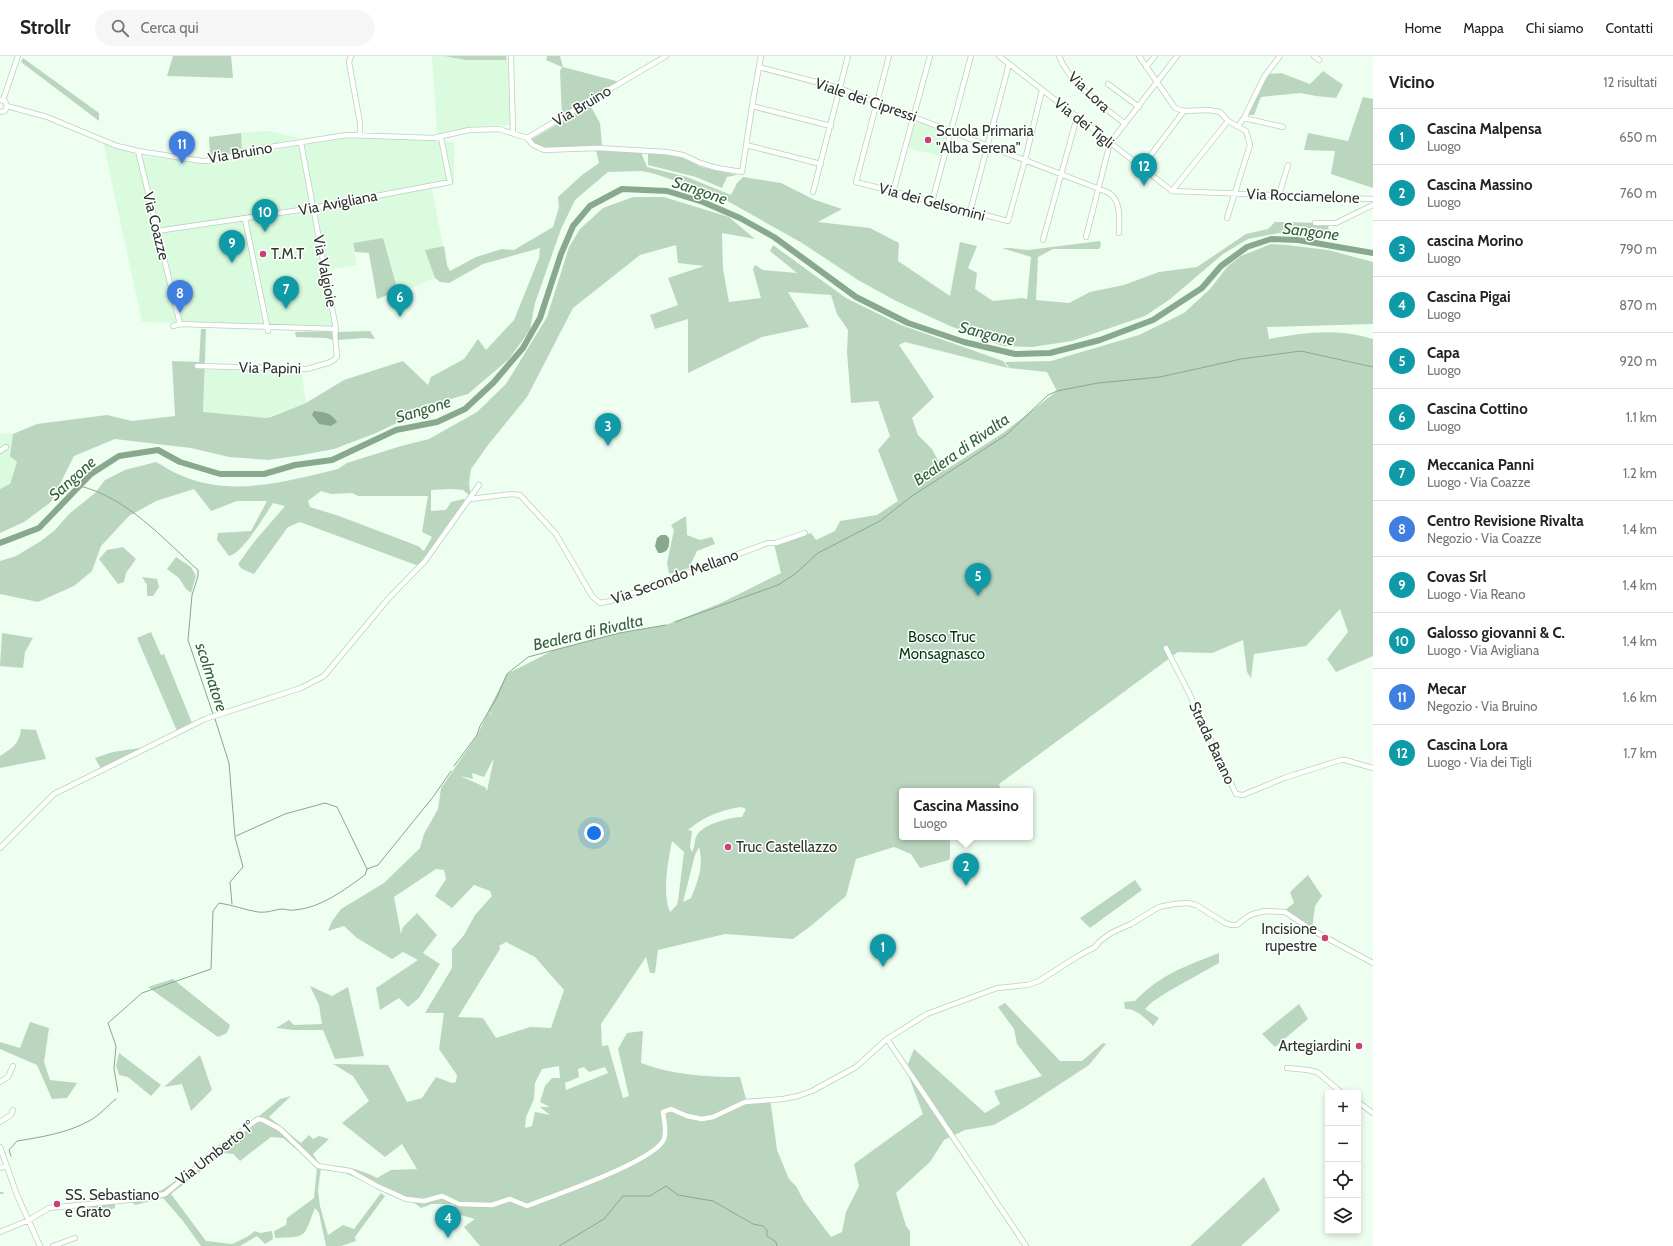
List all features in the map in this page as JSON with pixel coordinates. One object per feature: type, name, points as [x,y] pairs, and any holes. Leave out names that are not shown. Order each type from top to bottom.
[{"type":"street","points":[[0,112],[5,111],[7,106],[2,100],[18,56]]},
{"type":"street","points":[[351,56],[349,62],[360,123],[360,135]]},
{"type":"street","points":[[511,56],[513,133]]},
{"type":"street","name":"Via Bruino","points":[[527,138],[666,56]]},
{"type":"street","points":[[761,56],[746,145],[821,164]]},
{"type":"street","points":[[813,192],[848,56]]},
{"type":"street","points":[[877,102],[889,56]]},
{"type":"street","points":[[893,192],[930,56]]},
{"type":"street","points":[[932,202],[971,56]]},
{"type":"street","name":"Via dei Tigli","points":[[999,56],[1171,191]]},
{"type":"street","name":"Via Lora","points":[[1059,56],[1067,73],[1093,98],[1125,124]]},
{"type":"street","points":[[1139,56],[1175,108],[1184,112],[1213,110],[1220,112],[1228,121],[1246,131],[1250,145],[1233,194]]},
{"type":"street","points":[[1146,68],[1155,56]]},
{"type":"street","points":[[1086,237],[1110,143],[1177,56]]},
{"type":"street","points":[[1238,126],[1244,118],[1264,77],[1280,56]]},
{"type":"street","points":[[1314,56],[1319,60]]},
{"type":"street","points":[[970,212],[1009,64]]},
{"type":"street","name":"Viale dei Cipressi","points":[[759,67],[839,88],[1112,194],[1118,206],[1119,233]]},
{"type":"street","points":[[1108,84],[1139,107]]},
{"type":"street","points":[[1025,160],[1042,90]]},
{"type":"street","name":"Via dei Gelsomini","points":[[877,102],[856,182],[1008,221],[1025,160]]},
{"type":"street","name":"Via Bruino","points":[[7,106],[47,117],[101,140],[138,151],[211,160],[270,147],[347,135],[393,138],[441,138],[457,132],[482,129],[499,129],[527,138],[533,146],[544,150],[597,148],[643,150],[683,155],[700,163],[742,172],[746,145]]},
{"type":"street","points":[[752,106],[831,126]]},
{"type":"street","points":[[1141,168],[1184,112]]},
{"type":"street","points":[[1043,240],[1077,117]]},
{"type":"street","points":[[1244,118],[1283,127]]},
{"type":"street","points":[[1171,191],[1228,121]]},
{"type":"street","name":"Via Avigliana","points":[[158,231],[313,208],[450,182],[441,138]]},
{"type":"street","name":"Via Valgioie","points":[[301,143],[336,329]]},
{"type":"street","name":"Via Coazze","points":[[138,151],[180,324]]},
{"type":"street","points":[[1279,195],[1288,165]]},
{"type":"street","name":"Via Rocciamelone","points":[[1171,191],[1373,199]]},
{"type":"street","name":"Via Rocciamelone","points":[[1227,218],[1233,194]]},
{"type":"street","points":[[1315,223],[1336,223],[1373,205]]},
{"type":"street","points":[[245,219],[267,329]]},
{"type":"street","points":[[173,326],[180,324],[267,329],[336,329]]},
{"type":"street","name":"Via Papini","points":[[196,366],[307,369],[328,363],[334,360],[337,356],[335,335],[336,329]]},
{"type":"street","points":[[0,452],[6,447]]},
{"type":"street","points":[[0,848],[54,794],[213,716],[295,690],[324,676],[388,599],[425,561],[470,499],[478,485]]},
{"type":"street","name":"Via Secondo Mellano","points":[[470,499],[512,494],[520,495],[556,534],[592,596],[600,603],[611,601],[768,543],[776,543],[806,533]]},
{"type":"street","name":"Strada Barano","points":[[1166,648],[1190,695],[1236,794],[1243,795],[1284,778],[1341,760],[1373,768]]},
{"type":"street","points":[[1026,1246],[887,1039],[927,1014],[949,1005],[997,988],[1027,985],[1039,981],[1095,947],[1105,936],[1138,921],[1159,907],[1174,904],[1188,903],[1196,905],[1232,925],[1237,925],[1253,914],[1265,911],[1285,912],[1312,930],[1373,963]]},
{"type":"street","name":"Via Umberto 1°","points":[[0,1232],[29,1220],[49,1208],[148,1198],[165,1194],[231,1139],[258,1119],[280,1129],[318,1166],[350,1171],[377,1186],[406,1199],[424,1201],[442,1196],[459,1204],[492,1205],[510,1199],[527,1206],[623,1167],[653,1152],[664,1140],[666,1128],[663,1112],[671,1109],[687,1116],[702,1119],[713,1117],[745,1102],[798,1096],[812,1091],[856,1067],[887,1039]]},
{"type":"street","points":[[0,1082],[8,1077],[13,1066]]},
{"type":"street","points":[[1287,1068],[1317,1072],[1338,1090]]},
{"type":"street","points":[[1361,1103],[1371,1108],[1373,1113]]},
{"type":"street","points":[[0,1122],[12,1115],[13,1110]]},
{"type":"street","points":[[0,1147],[17,1195],[40,1246]]},
{"type":"street","points":[[0,1168],[7,1166]]},
{"type":"street","points":[[53,1246],[75,1238]]},
{"type":"shaded area","points":[[432,56],[444,56],[466,60],[507,60],[512,125],[476,126],[440,135],[437,131]]},
{"type":"shaded area","name":"Scuola Primaria \"Alba Serena\"","points":[[915,120],[947,132],[940,156],[908,148]]},
{"type":"shaded area","points":[[268,131],[300,138],[242,150],[241,133]]},
{"type":"shaded area","points":[[355,137],[454,142],[454,184],[432,189],[443,246],[426,250],[435,278],[407,290],[398,291],[383,238],[353,243],[357,265],[323,271],[334,327],[142,322],[103,142],[141,156],[216,164],[292,147]]},
{"type":"shaded area","points":[[203,370],[301,371],[306,403],[266,418],[203,413]]},
{"type":"shaded area","points":[[314,411],[330,415],[337,422],[331,426],[319,424],[312,415]]},
{"type":"shaded area","points":[[0,433],[13,434],[11,456],[17,462],[10,484],[0,489]]},
{"type":"shaded area","points":[[661,535],[666,535],[669,538],[669,544],[666,551],[658,553],[655,546],[657,538]]},
{"type":"green space","points":[[173,56],[231,56],[233,78],[167,76]]},
{"type":"green space","points":[[444,56],[506,56],[507,60],[466,60]]},
{"type":"green space","points":[[547,56],[560,56],[563,67],[620,82],[562,117],[560,71],[562,67],[546,60]]},
{"type":"green space","points":[[23,58],[99,113],[99,121],[21,62]]},
{"type":"green space","points":[[1323,71],[1343,85],[1336,98],[1300,93],[1261,97],[1254,115],[1247,115],[1269,74],[1281,73],[1310,84]]},
{"type":"green space","points":[[1363,97],[1373,99],[1373,188],[1331,174],[1335,151],[1304,150],[1308,133],[1348,141]]},
{"type":"green space","points":[[590,105],[600,123],[602,145],[544,149],[534,144],[532,139]]},
{"type":"green space","points":[[241,133],[242,151],[210,157],[209,137]]},
{"type":"green space","points":[[596,150],[641,152],[647,167],[687,177],[731,195],[737,183],[743,177],[781,183],[815,200],[842,209],[818,222],[870,228],[899,243],[898,261],[950,296],[960,242],[977,246],[968,268],[977,273],[975,289],[993,301],[1022,298],[1027,299],[1031,257],[1002,248],[1028,250],[1100,241],[1101,245],[1099,249],[1053,249],[1038,257],[1036,300],[1069,303],[1090,292],[1124,285],[1159,272],[1197,267],[1246,234],[1268,229],[1275,222],[1328,223],[1329,235],[1279,233],[1248,239],[1223,254],[1169,300],[1145,316],[1072,341],[1032,347],[1003,346],[950,326],[896,301],[858,280],[802,243],[715,194],[642,171],[608,172],[575,200],[561,229],[535,303],[530,330],[509,359],[468,394],[454,398],[376,433],[334,449],[268,460],[229,457],[191,448],[115,439],[74,456],[51,502],[24,522],[0,533],[0,489],[10,484],[17,462],[10,456],[13,434],[37,424],[107,415],[132,421],[175,416],[172,361],[199,362],[201,329],[206,329],[203,412],[266,418],[306,403],[344,380],[403,361],[428,385],[431,377],[464,359],[478,339],[486,350],[514,320],[539,258],[540,248],[483,264],[449,283],[440,282],[435,278],[425,250],[444,246],[447,265],[450,271],[476,257],[502,249],[514,250],[553,227],[559,207],[558,197],[582,175],[599,163]]},
{"type":"green space","points":[[648,152],[682,157],[701,167],[737,175],[727,177],[722,188],[696,177],[648,165]]},
{"type":"green space","name":"Bosco Truc Monsagnasco","points":[[633,197],[664,197],[729,217],[755,239],[722,233],[723,269],[729,302],[761,298],[753,269],[755,265],[763,270],[797,273],[770,251],[773,245],[846,298],[901,325],[1003,361],[1008,368],[905,342],[899,345],[934,397],[912,418],[918,435],[932,449],[944,471],[1003,433],[1057,391],[1047,372],[1009,368],[1005,362],[1051,361],[1139,335],[1184,313],[1210,289],[1228,266],[1241,256],[1271,244],[1328,250],[1373,262],[1373,324],[1267,327],[1269,339],[1295,334],[1334,332],[1347,333],[1373,339],[1373,656],[1336,672],[1327,659],[1348,632],[1340,609],[1306,646],[1254,654],[1251,678],[1247,672],[1243,640],[1212,653],[1178,652],[999,784],[1000,788],[899,788],[899,840],[950,840],[949,860],[920,868],[911,854],[894,847],[856,859],[846,896],[793,939],[725,934],[658,950],[655,973],[650,973],[646,957],[601,1024],[602,1046],[608,1045],[623,1098],[629,1096],[618,1049],[627,1033],[643,1031],[641,1063],[677,1073],[740,1077],[746,1099],[770,1098],[777,1150],[789,1179],[796,1186],[804,1201],[831,1237],[842,1232],[846,1212],[859,1186],[854,1164],[923,1114],[906,1069],[914,1049],[985,1113],[1000,1104],[994,1091],[1042,1076],[1017,1044],[1014,1029],[998,1007],[1005,1003],[1060,1061],[1082,1061],[1103,1043],[1106,1044],[1089,1065],[1025,1107],[994,1125],[965,1130],[944,1140],[930,1162],[896,1193],[906,1226],[910,1231],[910,1246],[480,1246],[464,1227],[475,1219],[457,1214],[454,1209],[454,1204],[432,1204],[421,1208],[413,1202],[387,1194],[376,1187],[343,1172],[323,1170],[323,1165],[345,1167],[364,1172],[377,1178],[391,1170],[417,1169],[402,1144],[385,1157],[342,1123],[369,1101],[353,1076],[333,1064],[388,1065],[407,1102],[422,1098],[436,1077],[452,1083],[456,1082],[457,1075],[439,1049],[444,1013],[425,1013],[452,968],[452,949],[464,935],[475,915],[492,896],[490,891],[474,885],[452,908],[435,896],[446,879],[444,870],[436,869],[394,897],[401,934],[403,927],[417,913],[437,935],[423,953],[440,964],[419,998],[408,1007],[399,998],[380,1010],[376,988],[418,960],[403,952],[392,959],[357,938],[344,926],[328,931],[332,921],[341,909],[384,883],[420,848],[424,834],[438,809],[441,788],[478,734],[488,712],[493,715],[488,711],[507,674],[554,650],[619,633],[666,625],[721,603],[781,573],[774,544],[811,533],[816,540],[835,531],[840,521],[877,515],[898,501],[878,450],[890,436],[878,401],[851,403],[847,352],[848,330],[837,314],[831,295],[788,292],[809,327],[762,337],[688,373],[688,319],[655,329],[650,315],[678,305],[668,278],[704,266],[678,263],[676,245],[640,255],[573,308],[527,397],[488,445],[471,469],[469,483],[471,497],[463,490],[431,490],[431,511],[446,510],[451,502],[463,499],[466,500],[424,561],[416,565],[300,522],[288,527],[254,574],[242,569],[238,564],[254,542],[285,506],[273,503],[247,541],[235,553],[229,556],[217,540],[218,533],[251,531],[267,501],[237,501],[211,511],[194,489],[156,501],[129,516],[101,546],[92,571],[74,586],[38,602],[0,594],[0,561],[16,556],[41,541],[55,530],[69,514],[95,493],[105,480],[125,470],[156,462],[180,475],[199,482],[239,486],[279,482],[338,469],[347,463],[429,439],[477,412],[506,384],[547,317],[569,247],[580,229],[603,208]],"holes":[[[321,491],[331,494],[352,493],[358,496],[428,496],[422,532],[432,537],[424,551],[418,546],[339,516],[310,507],[308,501]],[[494,758],[487,791],[485,787],[460,776],[473,779],[472,773],[484,777]],[[741,807],[746,809],[742,817],[717,822],[699,832],[692,852],[690,847],[692,831],[688,830],[706,818],[726,810]],[[672,841],[684,852],[678,901],[677,905],[670,912],[666,896],[666,877]],[[699,847],[701,867],[698,879],[691,898],[683,902],[695,855]],[[506,942],[535,957],[564,990],[551,1028],[530,1027],[496,1038],[483,1018],[458,1017],[500,949],[499,946]],[[559,1066],[560,1078],[552,1078],[545,1086],[540,1102],[550,1107],[540,1107],[550,1115],[535,1112],[532,1126],[525,1128],[526,1117],[534,1099],[535,1083],[542,1069]],[[584,1067],[589,1072],[605,1067],[608,1073],[566,1090],[565,1083],[579,1077],[578,1069]]]},
{"type":"green space","points":[[383,238],[398,291],[377,299],[369,253],[355,252],[353,243]]},
{"type":"green space","points":[[331,331],[333,340],[326,338],[296,337],[295,332]]},
{"type":"green space","points":[[370,331],[375,339],[364,338],[337,340],[337,332]]},
{"type":"green space","points":[[686,516],[687,535],[700,540],[712,537],[715,544],[697,551],[689,568],[669,574],[667,563],[674,530],[671,525]]},
{"type":"green space","points":[[123,547],[136,559],[126,573],[124,582],[118,584],[99,559],[107,550]]},
{"type":"green space","points":[[176,557],[191,567],[196,576],[191,593],[186,589],[179,578],[167,569]]},
{"type":"green space","points":[[142,577],[157,579],[159,587],[153,596],[147,596],[147,585]]},
{"type":"green space","points":[[151,632],[161,655],[164,654],[192,723],[177,731],[137,638]]},
{"type":"green space","points":[[2,633],[33,638],[25,652],[23,668],[0,666]]},
{"type":"green space","points":[[21,729],[36,730],[46,759],[0,768],[0,756],[15,745],[19,739]]},
{"type":"green space","points":[[147,747],[101,769],[95,758],[113,752]]},
{"type":"green space","points":[[1308,875],[1322,896],[1315,906],[1312,929],[1285,910],[1294,903],[1290,892]]},
{"type":"green space","points":[[1135,880],[1142,890],[1090,928],[1080,918]]},
{"type":"green space","points":[[1219,953],[1219,963],[1169,991],[1152,1002],[1145,1009],[1159,1018],[1153,1026],[1137,1012],[1125,1009],[1124,1002],[1135,1001],[1154,984],[1174,972]]},
{"type":"green space","points":[[173,979],[230,1025],[227,1033],[218,1037],[148,987]]},
{"type":"green space","points":[[310,986],[332,996],[348,987],[364,1056],[335,1059],[323,1030],[293,1030],[276,1028],[289,1020],[294,1025],[322,1024],[319,1005]]},
{"type":"green space","points":[[1299,1004],[1308,1019],[1275,1047],[1262,1034]]},
{"type":"green space","points":[[30,1022],[49,1028],[44,1062],[50,1080],[77,1083],[67,1098],[52,1099],[37,1065],[0,1049],[0,1042],[20,1048]]},
{"type":"green space","points":[[119,1053],[161,1085],[151,1096],[128,1077],[119,1075],[116,1066]]},
{"type":"green space","points":[[200,1055],[212,1090],[191,1111],[182,1084],[164,1087]]},
{"type":"green space","points":[[291,1096],[269,1117],[301,1143],[309,1135],[313,1139],[319,1136],[329,1139],[313,1154],[321,1167],[318,1191],[320,1206],[328,1235],[343,1225],[354,1229],[381,1193],[385,1196],[355,1237],[356,1241],[341,1246],[326,1246],[319,1213],[315,1208],[303,1234],[294,1237],[275,1238],[274,1231],[286,1225],[287,1218],[314,1198],[317,1167],[283,1138],[271,1137],[240,1161],[233,1154],[224,1153],[171,1194],[206,1241],[232,1244],[247,1237],[255,1231],[260,1233],[272,1231],[273,1239],[265,1244],[257,1236],[240,1246],[201,1246],[183,1221],[163,1198],[135,1205],[131,1201],[115,1204],[115,1208],[109,1210],[85,1207],[90,1201],[144,1195],[162,1190],[204,1161],[280,1099]]},
{"type":"green space","points":[[1264,1177],[1280,1210],[1241,1246],[1190,1246]]},
{"type":"waterway","name":"Sangone","points":[[0,543],[39,528],[91,474],[119,456],[158,450],[180,462],[220,474],[264,474],[295,465],[332,460],[396,430],[437,422],[465,409],[493,383],[523,348],[540,318],[561,254],[573,226],[590,206],[622,189],[667,191],[703,202],[740,218],[774,237],[856,297],[908,323],[964,342],[1015,354],[1050,353],[1100,340],[1153,320],[1202,288],[1221,266],[1247,247],[1271,239],[1298,240],[1373,253]]},
{"type":"waterway","name":"Bealera di Rivalta","points":[[675,622],[778,585],[795,574],[818,553],[880,521],[912,496],[1006,435],[1048,395],[1057,391],[1098,383],[1160,377],[1241,359],[1301,351],[1373,367]]},
{"type":"waterway","name":"scolmatore","points":[[80,486],[97,492],[129,509],[144,520],[198,570],[198,576],[192,595],[188,640],[213,714]]},
{"type":"waterway","name":"Bealera di Rivalta","points":[[454,766],[477,735],[480,726],[496,699],[507,674],[528,657],[619,633],[666,625]]},
{"type":"waterway","name":"scolmatore","points":[[215,719],[229,763],[235,837],[243,867],[230,882],[232,904]]},
{"type":"waterway","name":"Bealera di Rivalta","points":[[118,1092],[114,1069],[116,1046],[108,1023],[142,993],[211,969],[213,911],[219,903],[258,912],[265,912],[282,909],[304,909],[332,897],[365,875],[367,869],[378,865],[433,797],[451,771]]},
{"type":"waterway","points":[[236,836],[285,814],[325,803],[337,807],[367,869]]},
{"type":"waterway","name":"Bealera di Rivalta","points":[[11,1156],[9,1150],[17,1141],[72,1129],[89,1121],[116,1099]]},
{"type":"waterway","points":[[559,1246],[604,1219],[623,1196],[650,1196],[666,1186],[678,1195],[713,1201],[753,1224],[763,1226],[767,1230],[767,1236],[776,1242],[777,1246]]},
{"type":"place","name":"Scuola Primaria \"Alba Serena\"","points":[[928,140]]},
{"type":"place","name":"Mecar","points":[[182,164]]},
{"type":"place","name":"Cascina Lora","points":[[1144,186]]},
{"type":"place","name":"Galosso giovanni & C.","points":[[265,232]]},
{"type":"place","name":"T.M.T","points":[[263,254]]},
{"type":"place","name":"Covas Srl","points":[[232,263]]},
{"type":"place","name":"Meccanica Panni","points":[[286,309]]},
{"type":"place","name":"Centro Revisione Rivalta","points":[[180,313]]},
{"type":"place","name":"Cascina Cottino","points":[[400,317]]},
{"type":"place","name":"cascina Morino","points":[[608,446]]},
{"type":"place","name":"Capa","points":[[978,596]]},
{"type":"place","name":"Truc Castellazzo","points":[[728,847]]},
{"type":"place","name":"Cascina Massino","points":[[966,886]]},
{"type":"place","name":"Incisione rupestre","points":[[1325,938]]},
{"type":"place","name":"Cascina Malpensa","points":[[883,967]]},
{"type":"place","name":"Artegiardini","points":[[1359,1046]]},
{"type":"place","name":"SS. Sebastiano e Grato","points":[[57,1204]]},
{"type":"place","name":"Cascina Pigai","points":[[448,1238]]}]
